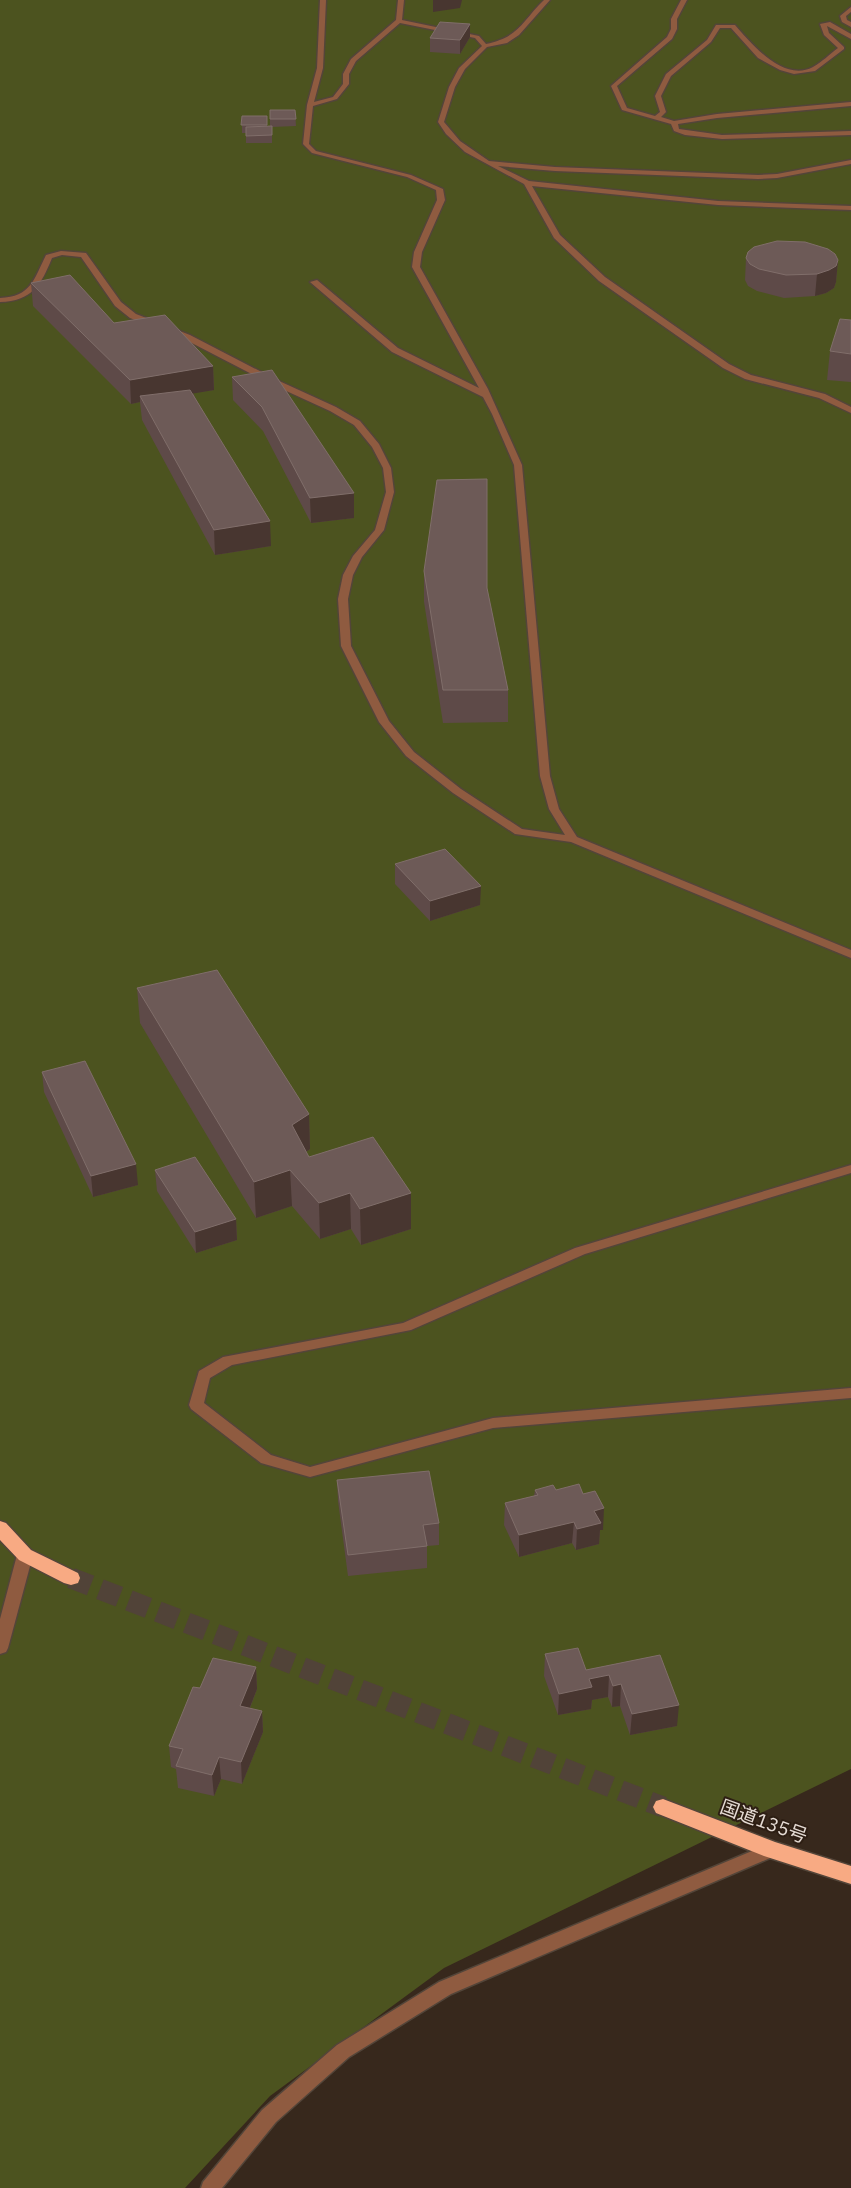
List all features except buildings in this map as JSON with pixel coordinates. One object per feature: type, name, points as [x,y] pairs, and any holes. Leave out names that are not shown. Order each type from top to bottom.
[{"type":"highway","points":[[0,1528],[25,1555],[71,1578]]},
{"type":"highway","name":"国道135号","points":[[663,1807],[771,1850],[851,1874]]},
{"type":"street","points":[[323,0],[320,68],[310,105],[306,144],[314,152],[409,176],[439,190],[441,200],[418,252],[416,268],[486,395],[507,436],[518,465],[545,776],[554,809],[573,839]]},
{"type":"street","points":[[310,105],[335,98],[346,84],[346,74],[353,60],[399,21],[400,0]]},
{"type":"street","points":[[547,0],[533,14],[530,21],[518,34],[505,42],[485,46],[462,68],[452,86],[441,122],[444,128],[468,150],[488,163],[527,182],[718,203],[851,208]]},
{"type":"street","points":[[684,0],[674,19],[674,29],[670,38],[614,86],[624,109],[674,123],[716,116],[851,104]]},
{"type":"street","points":[[851,9],[843,16],[844,21],[851,25]]},
{"type":"street","points":[[399,21],[477,37],[485,46]]},
{"type":"street","points":[[656,118],[663,112],[658,96],[668,75],[709,41],[718,26],[733,26],[760,57],[782,69],[794,72],[813,70],[842,48],[826,34],[823,24],[830,24],[851,37]]},
{"type":"street","points":[[674,123],[676,130],[685,133],[722,137],[851,133]]},
{"type":"street","points":[[488,163],[555,169],[758,177],[777,176],[851,162]]},
{"type":"street","points":[[527,182],[557,236],[602,279],[726,366],[748,377],[822,396],[851,410]]},
{"type":"street","points":[[0,300],[14,298],[32,290],[40,279],[49,257],[61,253],[83,255],[118,304],[132,316],[187,337],[274,382],[334,409],[356,423],[376,446],[387,468],[390,492],[380,530],[358,556],[348,575],[343,599],[346,646],[384,722],[410,754],[457,791],[519,832],[573,839],[851,954]]},
{"type":"street","points":[[314,282],[395,350],[486,395]]},
{"type":"street","points":[[851,1168],[580,1251],[406,1326],[228,1362],[204,1374],[196,1405],[266,1459],[310,1472],[493,1423],[851,1393]]},
{"type":"street","points":[[0,1648],[25,1555]]},
{"type":"street","points":[[210,2188],[270,2116],[343,2051],[445,1988],[771,1850]]},
{"type":"green space","points":[[0,0],[851,0],[851,1769],[444,1968],[270,2096],[185,2188],[0,2188]]},
{"type":"tunnel","points":[[71,1578],[663,1807]]}]
